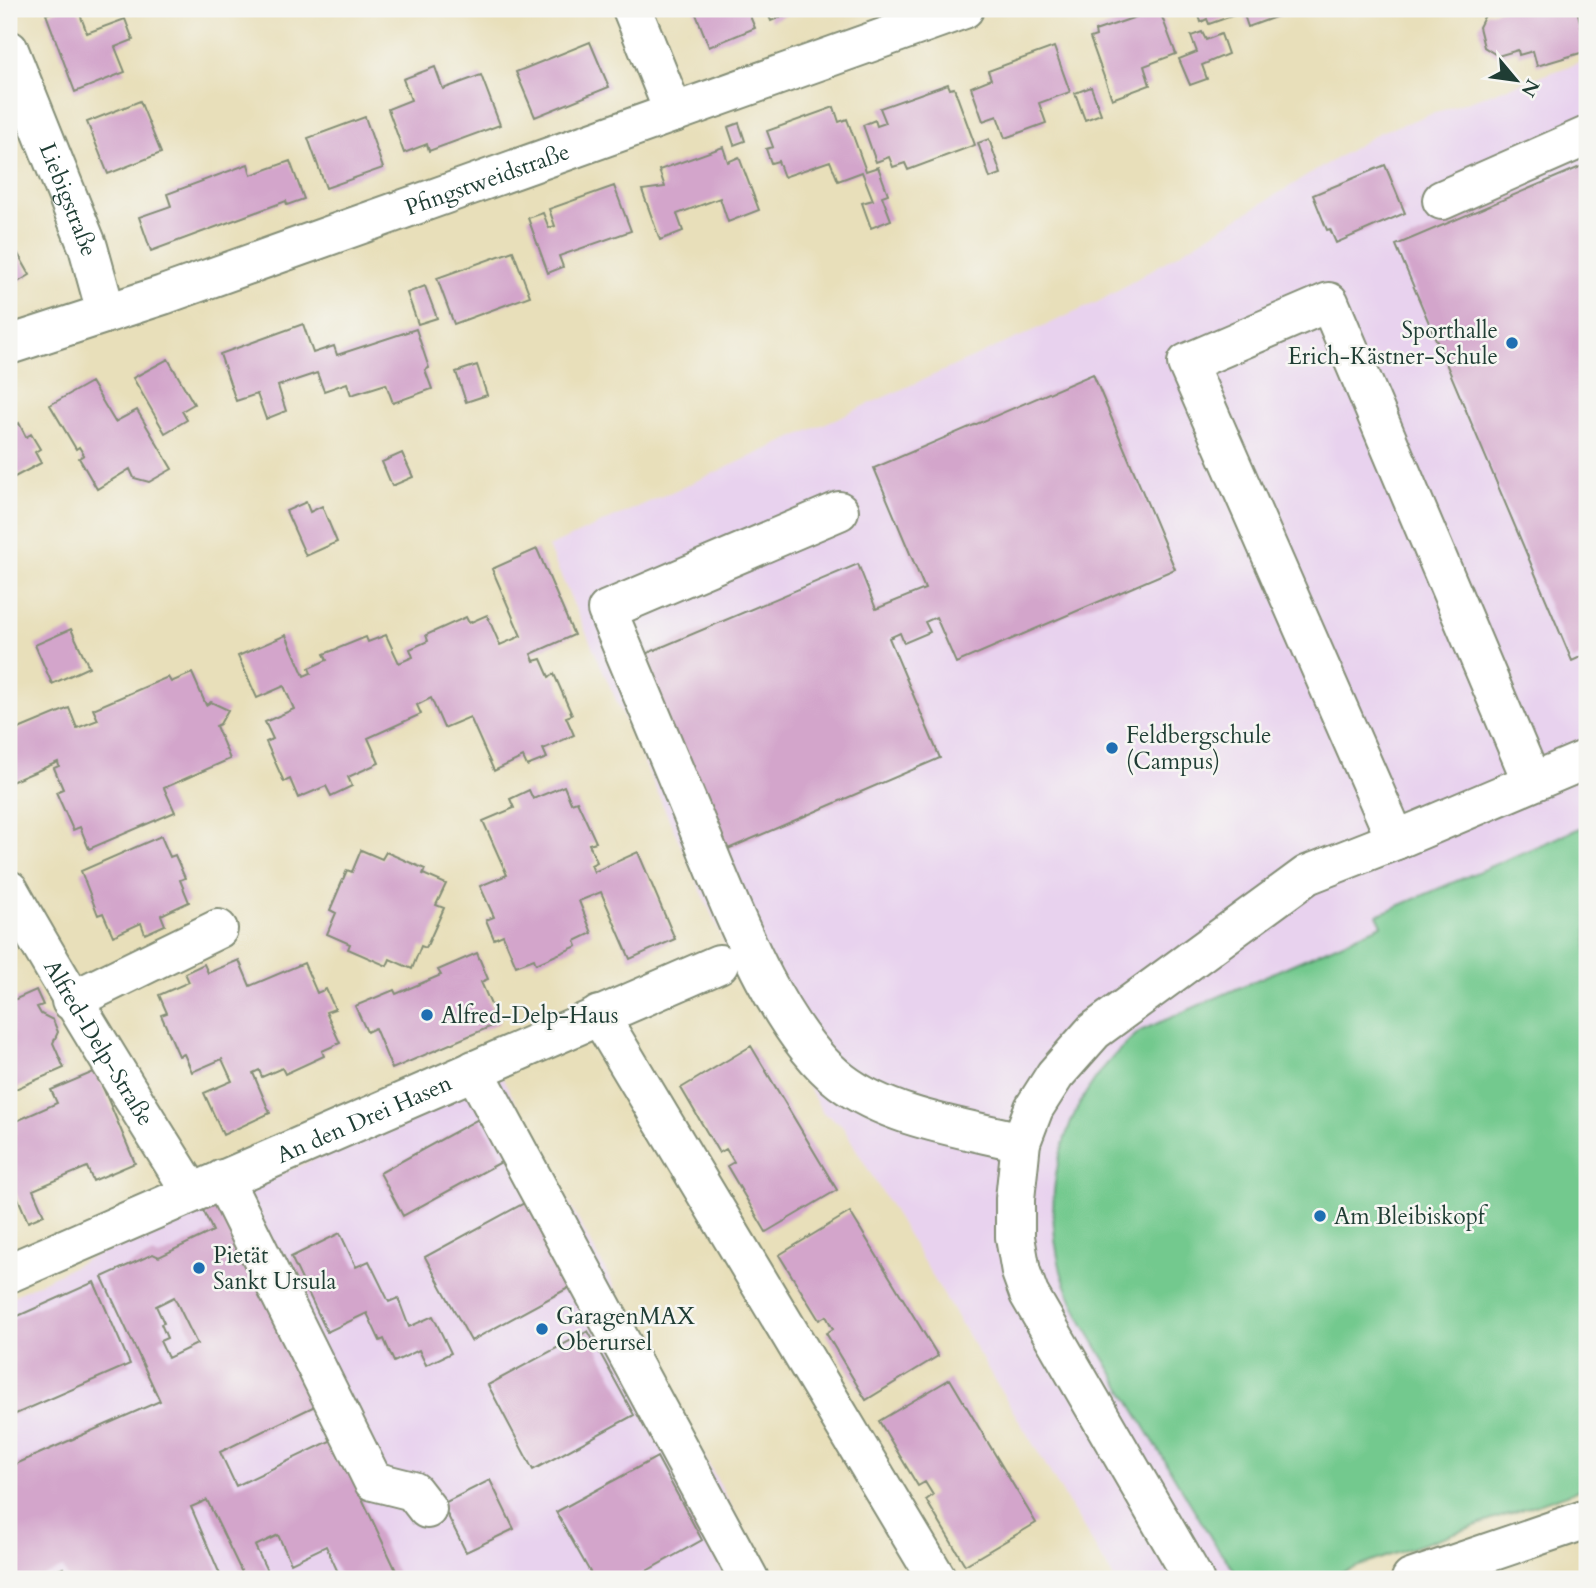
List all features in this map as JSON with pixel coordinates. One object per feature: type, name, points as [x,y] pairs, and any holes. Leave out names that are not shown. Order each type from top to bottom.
[{"type":"street","points":[[632,9],[674,113]]},
{"type":"street","name":"Pfingstweidstraße","points":[[9,345],[163,295],[964,9]]},
{"type":"street","name":"Liebigstraße","points":[[9,50],[88,247],[106,312]]},
{"type":"street","points":[[1442,200],[1587,135]]},
{"type":"street","points":[[1396,840],[1187,363],[1329,302],[1532,782]]},
{"type":"street","points":[[839,511],[607,610],[728,900],[773,995],[808,1049],[841,1081],[877,1103],[935,1122],[1021,1142]]},
{"type":"street","points":[[1194,1579],[1029,1294],[1021,1272],[1015,1237],[1015,1199],[1021,1142],[1034,1108],[1055,1075],[1094,1031],[1307,875],[1587,759]]},
{"type":"street","name":"Alfred-Delp-Straße","points":[[9,890],[71,1001],[207,1186],[373,1481],[413,1491],[427,1509]]},
{"type":"street","points":[[71,1001],[218,929]]},
{"type":"street","name":"An den Drei Hasen","points":[[9,1273],[719,964]]},
{"type":"street","points":[[599,1014],[937,1579]]},
{"type":"street","points":[[474,1070],[749,1579]]},
{"type":"street","points":[[1411,1579],[1587,1519]]},
{"type":"shaded area","name":"Feldbergschule (Campus)","points":[[1587,60],[1587,1487],[1322,1579],[1114,1579],[841,1124],[823,1113],[727,949],[548,547],[1100,301],[1380,132]]},
{"type":"shaded area","points":[[502,1077],[770,1579],[9,1579],[9,1298],[96,1255]]},
{"type":"green space","name":"Am Bleibiskopf","points":[[1587,825],[1587,1487],[1322,1579],[1241,1579],[1214,1543],[1084,1325],[1063,1278],[1055,1236],[1053,1203],[1064,1139],[1077,1109],[1094,1081],[1115,1055],[1140,1031],[1382,925],[1377,915]]},
{"type":"building","points":[[61,9],[78,9],[87,33],[125,19],[133,40],[115,47],[125,72],[75,92],[46,14]]},
{"type":"building","points":[[694,9],[747,9],[755,28],[709,47]]},
{"type":"building","points":[[766,9],[790,9],[791,13],[771,21]]},
{"type":"building","points":[[1159,9],[1176,54],[1144,66],[1150,85],[1112,99],[1090,38],[1096,36],[1095,31]]},
{"type":"building","points":[[1197,9],[1278,9],[1281,15],[1248,27],[1243,12],[1209,24],[1207,19],[1201,22]]},
{"type":"building","points":[[1501,9],[1577,9],[1587,51],[1537,66],[1533,51],[1519,55],[1518,50],[1498,56],[1484,47],[1479,27],[1486,13]]},
{"type":"building","points":[[1202,32],[1206,40],[1221,34],[1228,54],[1202,65],[1207,79],[1190,85],[1179,59],[1197,52],[1191,36]]},
{"type":"building","points":[[590,42],[609,87],[535,117],[516,72]]},
{"type":"building","points":[[1054,47],[1070,92],[1039,103],[1046,123],[1005,138],[997,116],[983,121],[971,87],[991,79],[988,71]]},
{"type":"building","points":[[435,67],[443,89],[481,75],[500,125],[429,151],[427,144],[404,153],[388,109],[411,100],[403,79]]},
{"type":"building","points":[[948,84],[950,89],[954,88],[975,145],[908,170],[905,163],[893,167],[889,157],[876,162],[863,125],[875,120],[877,126],[886,123],[880,108]]},
{"type":"building","points":[[1091,87],[1101,114],[1085,120],[1075,93]]},
{"type":"building","points":[[140,101],[161,153],[108,174],[87,122]]},
{"type":"building","points":[[834,107],[839,122],[847,119],[866,171],[878,167],[888,194],[882,196],[891,220],[871,228],[862,203],[873,200],[862,172],[838,181],[830,161],[784,177],[778,161],[771,163],[766,149],[773,147],[767,131]]},
{"type":"building","points":[[365,117],[383,168],[326,188],[308,138]]},
{"type":"building","points":[[739,123],[745,141],[734,145],[728,127]]},
{"type":"building","points":[[989,139],[1001,174],[990,178],[978,143]]},
{"type":"building","points":[[723,147],[728,162],[739,157],[759,210],[728,222],[720,198],[677,214],[683,231],[660,240],[642,190],[665,187],[659,170]]},
{"type":"building","points":[[290,161],[304,199],[287,205],[286,201],[151,251],[139,217],[171,206],[167,194],[248,164],[251,175]]},
{"type":"building","name":"Sporthalle Erich-Kästner-Schule","points":[[1587,164],[1587,654],[1572,661],[1396,245]]},
{"type":"building","points":[[1385,165],[1405,213],[1336,243],[1330,229],[1327,230],[1313,195]]},
{"type":"building","points":[[614,186],[631,231],[559,256],[563,267],[548,273],[528,218],[543,213],[549,228],[555,226],[549,209]]},
{"type":"building","points":[[9,238],[30,275],[9,287]]},
{"type":"building","points":[[513,251],[530,296],[454,324],[437,278]]},
{"type":"building","points":[[425,286],[437,318],[418,324],[407,293]]},
{"type":"building","points":[[303,324],[313,353],[334,346],[337,355],[416,329],[429,368],[425,370],[432,389],[393,403],[386,384],[351,395],[347,383],[324,391],[317,373],[278,386],[286,411],[266,419],[257,394],[236,401],[220,354]]},
{"type":"building","points":[[168,359],[194,404],[182,411],[187,420],[165,433],[133,378]]},
{"type":"building","points":[[477,365],[487,395],[466,402],[456,372]]},
{"type":"building","points":[[1093,374],[1175,569],[956,663],[936,617],[925,622],[930,632],[904,643],[900,633],[889,638],[940,758],[721,852],[638,657],[858,564],[876,609],[925,589],[874,468]]},
{"type":"building","points":[[91,382],[115,422],[137,410],[172,469],[149,482],[134,478],[130,469],[97,489],[79,458],[84,455],[79,447],[76,449],[50,405]]},
{"type":"building","points":[[19,423],[26,437],[31,434],[40,449],[35,452],[41,463],[9,480],[9,429]]},
{"type":"building","points":[[402,453],[413,477],[392,486],[382,462]]},
{"type":"building","points":[[306,502],[310,512],[322,506],[337,542],[306,556],[286,511]]},
{"type":"building","points":[[537,549],[574,635],[531,654],[534,661],[541,659],[549,677],[554,674],[572,715],[566,717],[574,735],[543,749],[547,758],[527,766],[523,757],[494,771],[470,717],[444,728],[431,698],[417,705],[421,714],[368,738],[379,763],[348,777],[352,786],[331,796],[326,786],[298,798],[290,779],[284,782],[266,742],[273,739],[265,722],[294,709],[284,686],[257,698],[238,656],[286,635],[304,676],[311,673],[309,668],[327,660],[324,654],[366,637],[368,642],[386,635],[399,663],[413,657],[410,649],[428,641],[426,635],[466,617],[469,623],[487,615],[500,645],[521,636],[492,569]]},
{"type":"building","points":[[71,629],[89,667],[52,684],[35,645]]},
{"type":"building","points":[[192,673],[206,705],[211,702],[228,710],[216,726],[230,759],[164,788],[175,812],[89,849],[80,827],[73,830],[56,792],[63,789],[54,768],[59,766],[58,762],[9,783],[9,733],[69,708],[77,728],[98,720],[93,709],[168,677],[171,682]]},
{"type":"building","points":[[564,786],[571,803],[577,801],[596,842],[589,844],[597,862],[591,865],[594,872],[638,852],[675,939],[630,959],[601,892],[579,901],[592,933],[575,941],[577,946],[536,964],[534,959],[516,966],[503,935],[494,939],[486,920],[494,917],[480,886],[507,875],[483,821],[514,808],[510,799],[529,790],[533,799]]},
{"type":"building","points":[[161,836],[170,857],[175,855],[185,878],[180,880],[189,902],[161,915],[165,925],[145,934],[141,923],[113,936],[103,913],[98,915],[81,871]]},
{"type":"building","points":[[361,850],[382,859],[386,852],[425,869],[423,874],[446,884],[436,905],[444,908],[426,948],[421,946],[412,969],[390,959],[387,966],[348,949],[350,944],[327,934],[336,913],[330,910],[347,870],[352,872]]},
{"type":"building","name":"Alfred-Delp-Haus","points":[[477,953],[488,979],[481,982],[499,1023],[392,1069],[375,1028],[367,1032],[355,1006],[394,990],[396,994],[441,975],[438,970]]},
{"type":"building","points":[[239,960],[250,986],[304,963],[317,993],[326,989],[335,1009],[326,1012],[340,1043],[322,1051],[324,1056],[285,1074],[282,1068],[262,1077],[259,1070],[253,1073],[270,1113],[223,1135],[204,1093],[232,1081],[222,1059],[192,1072],[184,1054],[179,1056],[161,1015],[167,1013],[159,995],[189,982],[185,973],[204,964],[208,973]]},
{"type":"building","points":[[36,990],[43,1005],[37,1007],[41,1014],[53,1020],[58,1032],[53,1043],[64,1068],[11,1091],[9,1016],[12,1014],[9,1002]]},
{"type":"building","points":[[751,1046],[837,1190],[766,1232],[727,1166],[734,1162],[726,1149],[719,1153],[681,1088]]},
{"type":"building","points":[[96,1071],[135,1163],[93,1181],[87,1167],[33,1190],[44,1215],[28,1222],[9,1177],[9,1136],[16,1133],[12,1123],[57,1103],[51,1090]]},
{"type":"building","points":[[480,1118],[503,1161],[403,1216],[380,1173]]},
{"type":"building","points":[[220,1199],[317,1405],[220,1452],[236,1486],[334,1439],[400,1579],[341,1579],[326,1546],[291,1563],[278,1535],[255,1546],[271,1579],[245,1579],[207,1500],[191,1507],[222,1579],[68,1579],[63,1568],[36,1579],[9,1579],[9,1467],[160,1401],[102,1277],[153,1254],[159,1257],[213,1231],[202,1208]],"holes":[[[174,1297],[197,1344],[168,1358],[160,1341],[167,1338],[156,1306]]]},
{"type":"building","points":[[526,1202],[572,1286],[471,1341],[425,1257]]},
{"type":"building","points":[[850,1212],[938,1356],[866,1400],[826,1333],[833,1329],[826,1316],[819,1320],[779,1255]]},
{"type":"building","points":[[340,1233],[356,1267],[369,1261],[389,1302],[398,1298],[409,1327],[433,1316],[451,1353],[426,1365],[419,1350],[394,1362],[384,1339],[380,1341],[367,1313],[327,1332],[291,1257]]},
{"type":"building","points":[[94,1282],[130,1364],[9,1417],[9,1320]]},
{"type":"building","points":[[588,1331],[634,1415],[533,1470],[488,1385]]},
{"type":"building","points":[[950,1379],[1036,1523],[965,1565],[926,1500],[933,1495],[925,1482],[918,1486],[879,1421]]},
{"type":"building","points":[[657,1457],[702,1540],[632,1579],[594,1579],[556,1512]]},
{"type":"building","points":[[490,1480],[514,1529],[466,1552],[442,1504]]},
{"type":"building","points":[[290,1573],[293,1579],[277,1579]]},
{"type":"place","name":"Sporthalle Erich-Kästner-Schule","points":[[1512,343]]},
{"type":"place","name":"Feldbergschule (Campus)","points":[[1112,748]]},
{"type":"place","name":"Alfred-Delp-Haus","points":[[427,1015]]},
{"type":"place","name":"Am Bleibiskopf","points":[[1320,1216]]},
{"type":"place","name":"Pietät Sankt Ursula","points":[[199,1268]]},
{"type":"place","name":"GaragenMAX Oberursel","points":[[542,1329]]}]
